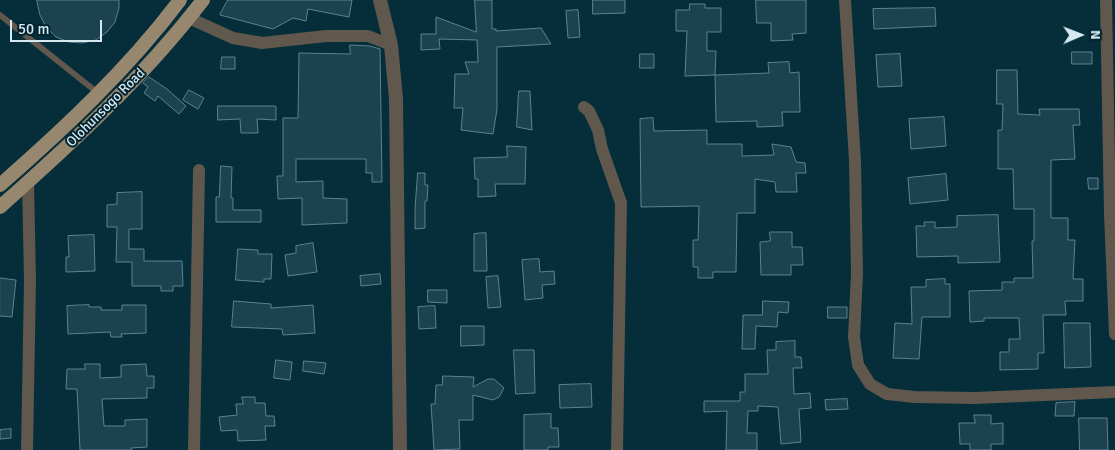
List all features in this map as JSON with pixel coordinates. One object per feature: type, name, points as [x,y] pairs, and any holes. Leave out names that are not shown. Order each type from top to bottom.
[{"type":"main road","name":"Olohunsogo Road","points":[[0,185],[119,73],[180,0]]},
{"type":"main road","name":"Olohunsogo Road","points":[[0,207],[81,134],[133,82],[189,18],[202,0]]},
{"type":"street","points":[[380,0],[391,45],[396,99],[400,450]]},
{"type":"street","points":[[845,0],[855,161],[857,274],[854,337],[858,364],[870,384],[887,394],[916,397],[975,398],[1115,392]]},
{"type":"street","points":[[1106,0],[1110,214],[1115,334]]},
{"type":"street","points":[[189,18],[233,38],[262,43],[326,36],[368,36],[391,45]]},
{"type":"street","points":[[584,107],[589,111],[598,130],[602,149],[621,203],[617,450]]},
{"type":"street","points":[[194,450],[199,170]]},
{"type":"street","points":[[27,450],[30,281],[28,182]]},
{"type":"lane","points":[[0,15],[98,93]]},
{"type":"building","points":[[37,0],[119,0],[119,8],[115,22],[107,32],[96,40],[82,43],[69,42],[56,37],[46,27],[40,15]]},
{"type":"building","points":[[228,0],[352,0],[349,17],[308,9],[306,21],[293,18],[273,29],[220,15]]},
{"type":"building","points":[[475,0],[492,0],[492,29],[496,29],[496,31],[541,28],[551,44],[497,47],[497,109],[493,134],[461,130],[463,108],[454,108],[455,74],[469,74],[465,62],[478,62],[477,40],[439,39],[440,49],[421,50],[421,34],[436,34],[436,17],[476,32]]},
{"type":"building","points":[[593,0],[625,0],[625,13],[593,14]]},
{"type":"building","points":[[756,0],[806,0],[806,33],[792,34],[793,40],[771,41],[771,23],[757,23]]},
{"type":"building","points":[[690,4],[705,4],[705,8],[721,8],[721,32],[707,32],[707,51],[716,51],[715,75],[685,76],[687,31],[676,31],[676,10],[689,10]]},
{"type":"building","points":[[935,8],[936,26],[874,29],[873,9]]},
{"type":"building","points":[[578,10],[580,37],[568,38],[566,11]]},
{"type":"building","points":[[350,45],[370,46],[380,49],[382,182],[372,182],[372,173],[366,173],[366,159],[296,159],[296,182],[323,181],[323,198],[347,199],[347,223],[302,225],[302,198],[278,199],[277,176],[283,176],[283,118],[298,118],[299,53],[350,54]]},
{"type":"building","points":[[1072,52],[1092,52],[1092,64],[1072,64]]},
{"type":"building","points":[[640,54],[654,54],[654,68],[640,68]]},
{"type":"building","points":[[900,54],[902,86],[878,87],[876,55]]},
{"type":"building","points":[[222,57],[235,57],[235,69],[221,69]]},
{"type":"building","points":[[789,62],[790,73],[799,72],[800,112],[782,112],[783,126],[757,127],[757,121],[716,122],[715,75],[769,73],[768,63]]},
{"type":"building","points":[[997,70],[1017,70],[1018,114],[1040,115],[1039,109],[1079,109],[1080,125],[1073,125],[1075,159],[1051,160],[1051,218],[1068,218],[1068,240],[1075,240],[1073,279],[1083,279],[1083,301],[1065,301],[1066,315],[1043,315],[1044,353],[1038,353],[1038,369],[1000,370],[1000,352],[1009,352],[1009,339],[1020,339],[1019,318],[984,318],[984,321],[970,322],[969,291],[1002,290],[1002,282],[1014,282],[1014,278],[1033,278],[1032,241],[1034,241],[1034,209],[1014,209],[1013,169],[998,169],[998,130],[1002,130],[1003,104],[997,104]]},
{"type":"building","points":[[149,77],[167,89],[186,106],[179,114],[158,96],[155,101],[144,93],[148,87],[143,83]]},
{"type":"building","points":[[189,90],[204,98],[198,109],[183,100]]},
{"type":"building","points":[[519,91],[530,91],[532,130],[517,127]]},
{"type":"building","points":[[218,106],[275,106],[276,120],[257,119],[258,133],[241,133],[240,119],[218,120]]},
{"type":"building","points":[[944,117],[946,146],[911,149],[909,119]]},
{"type":"building","points":[[653,118],[654,131],[707,130],[707,144],[742,144],[742,156],[774,155],[772,144],[791,147],[796,162],[805,163],[806,173],[796,173],[797,192],[776,192],[775,182],[755,179],[755,213],[737,213],[736,272],[713,272],[713,278],[698,278],[698,267],[693,267],[693,240],[698,240],[699,206],[641,207],[640,119]]},
{"type":"building","points":[[507,146],[526,147],[525,184],[495,184],[496,196],[478,197],[478,179],[475,179],[474,158],[507,157]]},
{"type":"building","points":[[221,166],[232,167],[231,198],[233,198],[233,210],[261,210],[261,222],[216,222],[216,197],[219,197]]},
{"type":"building","points":[[418,173],[425,173],[425,185],[428,185],[427,201],[425,201],[425,228],[415,229],[415,209]]},
{"type":"building","points":[[946,174],[948,200],[910,204],[908,178]]},
{"type":"building","points":[[1088,178],[1098,178],[1098,189],[1089,189]]},
{"type":"building","points":[[142,192],[142,229],[129,229],[129,249],[144,249],[144,261],[182,261],[183,286],[173,286],[173,291],[161,291],[161,286],[132,286],[132,262],[116,262],[117,227],[107,227],[107,205],[117,204],[117,193]]},
{"type":"building","points":[[998,215],[1000,262],[958,263],[958,256],[917,257],[916,226],[925,226],[924,222],[935,222],[935,228],[957,227],[957,216]]},
{"type":"building","points":[[770,232],[792,232],[792,247],[802,247],[803,265],[791,265],[791,275],[761,275],[760,242],[770,241]]},
{"type":"building","points":[[486,233],[487,271],[474,271],[474,234]]},
{"type":"building","points":[[94,235],[95,271],[66,272],[66,257],[69,257],[68,236]]},
{"type":"building","points":[[313,243],[317,272],[288,276],[285,255],[296,253],[296,246]]},
{"type":"building","points":[[238,249],[258,250],[258,254],[272,254],[271,279],[264,279],[264,282],[236,280]]},
{"type":"building","points":[[539,259],[540,272],[554,271],[555,284],[542,285],[543,298],[525,300],[522,260]]},
{"type":"building","points":[[380,274],[381,284],[361,286],[360,276]]},
{"type":"building","points":[[498,276],[501,307],[488,308],[486,277]]},
{"type":"building","points":[[0,278],[16,280],[12,317],[0,316]]},
{"type":"building","points":[[945,279],[945,284],[950,284],[950,317],[922,317],[919,359],[893,358],[895,323],[912,324],[911,287],[926,287],[926,280]]},
{"type":"building","points":[[428,290],[447,290],[447,303],[428,302]]},
{"type":"building","points":[[234,301],[271,304],[271,308],[313,305],[315,333],[283,335],[282,329],[232,327]]},
{"type":"building","points":[[763,301],[789,302],[788,313],[778,312],[777,327],[756,326],[755,349],[742,349],[743,315],[762,315]]},
{"type":"building","points":[[89,305],[89,307],[101,307],[101,310],[122,310],[122,305],[146,305],[146,333],[121,334],[122,337],[111,337],[110,332],[68,334],[67,306]]},
{"type":"building","points":[[435,306],[436,328],[419,329],[418,307]]},
{"type":"building","points":[[828,307],[847,307],[847,318],[828,318]]},
{"type":"building","points":[[1064,323],[1090,323],[1091,367],[1065,368]]},
{"type":"building","points":[[461,326],[484,326],[484,345],[461,346]]},
{"type":"building","points":[[795,341],[795,357],[801,357],[802,368],[793,368],[794,394],[810,393],[811,408],[799,409],[801,442],[781,444],[778,407],[758,406],[758,411],[748,411],[747,433],[757,433],[757,450],[726,450],[727,411],[704,412],[704,401],[740,401],[740,392],[745,392],[745,374],[768,374],[767,350],[776,350],[776,342]]},
{"type":"building","points":[[514,350],[534,350],[535,393],[516,394]]},
{"type":"building","points":[[276,360],[292,362],[290,380],[274,378]]},
{"type":"building","points":[[304,361],[326,363],[324,374],[303,371]]},
{"type":"building","points":[[85,364],[100,364],[100,378],[121,377],[121,365],[146,364],[147,376],[154,376],[154,388],[147,388],[147,398],[102,399],[104,426],[125,426],[125,420],[147,419],[147,447],[131,448],[132,450],[80,450],[77,389],[66,389],[67,369],[85,369]]},
{"type":"building","points":[[443,376],[474,377],[473,387],[488,379],[494,379],[504,388],[499,397],[493,400],[473,395],[473,420],[459,420],[460,449],[434,450],[431,404],[435,404],[436,385],[442,385]]},
{"type":"building","points":[[591,384],[592,407],[560,408],[559,385]]},
{"type":"building","points":[[242,397],[255,397],[255,403],[265,403],[266,416],[274,416],[275,426],[265,426],[266,440],[238,441],[237,430],[221,431],[219,417],[237,415],[236,404],[243,404]]},
{"type":"building","points":[[847,399],[848,409],[826,410],[825,400]]},
{"type":"building","points":[[1075,402],[1074,416],[1055,416],[1056,403]]},
{"type":"building","points":[[551,414],[551,428],[558,428],[559,447],[548,447],[548,450],[524,450],[524,415]]},
{"type":"building","points":[[974,415],[991,415],[991,424],[1003,423],[1003,444],[991,444],[991,450],[970,450],[970,444],[960,444],[959,423],[975,423]]},
{"type":"building","points":[[1079,418],[1107,418],[1108,450],[1080,450]]},
{"type":"building","points":[[11,429],[11,438],[0,439],[0,430]]}]
